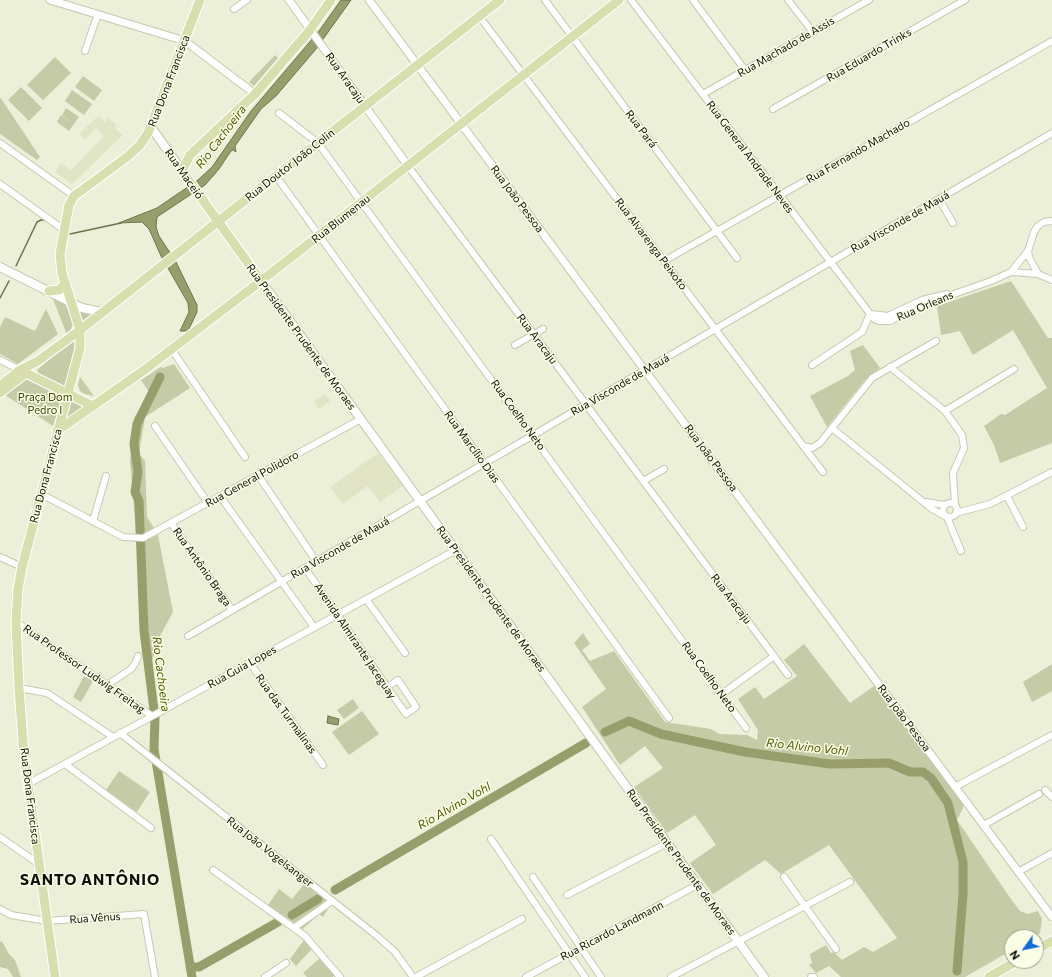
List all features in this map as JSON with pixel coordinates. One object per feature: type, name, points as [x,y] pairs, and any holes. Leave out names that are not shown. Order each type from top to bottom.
[{"type":"main road","name":"Rua Dona Francisca","points":[[55,977],[28,784],[19,688],[16,622],[18,589],[22,567],[80,348],[80,330],[65,284],[60,260],[64,230],[69,205],[74,196],[135,149],[151,127],[200,0]]},
{"type":"main road","points":[[182,171],[190,155],[255,94],[312,33],[331,0]]},
{"type":"main road","name":"Rua Doutor João Colin","points":[[26,373],[33,369],[38,361],[80,330],[500,0]]},
{"type":"main road","name":"Rua Blumenau","points":[[57,431],[172,350],[619,0]]},
{"type":"main road","name":"Rua Maceió","points":[[151,127],[218,221]]},
{"type":"main road","name":"Rua Presidente Prudente de Moraes","points":[[218,221],[764,977]]},
{"type":"main road","points":[[0,267],[86,310],[102,312]]},
{"type":"main road","points":[[49,291],[59,290],[65,284]]},
{"type":"main road","points":[[26,373],[93,406]]},
{"type":"main road","points":[[0,386],[26,373]]},
{"type":"main road","points":[[0,393],[26,373]]},
{"type":"main road","points":[[988,977],[1004,968]]},
{"type":"street","points":[[50,0],[184,40],[255,94]]},
{"type":"street","points":[[234,9],[247,0]]},
{"type":"street","name":"Rua Aracaju","points":[[289,0],[408,166],[788,675]]},
{"type":"street","name":"Rua João Pessoa","points":[[369,0],[1052,917]]},
{"type":"street","name":"Rua Pará","points":[[545,0],[737,258]]},
{"type":"street","name":"Rua General Andrade Neves","points":[[631,0],[870,314]]},
{"type":"street","points":[[693,0],[745,70]]},
{"type":"street","points":[[788,0],[813,32]]},
{"type":"street","name":"Rua Machado de Assis","points":[[702,94],[869,0]]},
{"type":"street","name":"Rua Eduardo Trinks","points":[[773,109],[966,0]]},
{"type":"street","points":[[85,51],[98,14]]},
{"type":"street","name":"Rua Alvarenga Peixoto","points":[[479,16],[823,472]]},
{"type":"street","name":"Rua Fernando Machado","points":[[664,261],[1052,41]]},
{"type":"street","name":"Rua Coelho Neto","points":[[279,113],[318,143],[746,728]]},
{"type":"street","name":"Rua Visconde de Mauá","points":[[188,636],[1052,133]]},
{"type":"street","points":[[0,143],[74,196]]},
{"type":"street","name":"Rua Marcílio Dias","points":[[276,176],[669,718]]},
{"type":"street","points":[[0,184],[64,230]]},
{"type":"street","points":[[939,199],[953,223]]},
{"type":"street","points":[[1038,274],[1029,257],[1028,251],[1034,232],[1038,226],[1044,222],[1052,220]]},
{"type":"street","name":"Rua Orleans","points":[[870,314],[879,321],[890,321],[917,307],[991,281],[1011,272],[1028,251]]},
{"type":"street","name":"Rua Orleans","points":[[1011,272],[1038,274],[1052,280]]},
{"type":"street","points":[[812,365],[862,332],[870,314]]},
{"type":"street","points":[[515,345],[543,329]]},
{"type":"street","points":[[803,446],[816,447],[868,382],[890,367],[936,341]]},
{"type":"street","points":[[172,350],[246,458]]},
{"type":"street","points":[[0,360],[26,373]]},
{"type":"street","points":[[890,367],[945,410],[958,427],[964,443],[962,453],[953,473],[953,488],[956,510],[953,534]]},
{"type":"street","points":[[945,410],[1014,369]]},
{"type":"street","name":"Rua General Polidoro","points":[[93,521],[123,537],[141,538],[172,523],[361,419]]},
{"type":"street","points":[[155,426],[208,502]]},
{"type":"street","points":[[832,428],[924,501],[946,516],[952,517],[956,510]]},
{"type":"street","points":[[643,481],[664,469]]},
{"type":"street","points":[[924,501],[946,504],[956,510],[974,508],[990,504],[1052,472]]},
{"type":"street","points":[[258,475],[316,561]]},
{"type":"street","points":[[41,494],[93,521],[106,476]]},
{"type":"street","points":[[953,488],[942,510],[961,551]]},
{"type":"street","points":[[220,496],[314,627]]},
{"type":"street","points":[[1007,496],[1023,527]]},
{"type":"street","name":"Rua Antônio Braga","points":[[172,523],[232,610]]},
{"type":"street","name":"Rua Guia Lopes","points":[[28,784],[456,550]]},
{"type":"street","points":[[0,557],[22,567]]},
{"type":"street","name":"Avenida Almirante Jaceguay","points":[[305,568],[337,615],[387,687],[406,714],[416,707],[398,680],[387,687]]},
{"type":"street","points":[[366,599],[405,653]]},
{"type":"street","name":"Rua Professor Ludwig Freitag","points":[[16,622],[107,685],[154,715]]},
{"type":"street","points":[[107,685],[131,669],[138,656]]},
{"type":"street","points":[[722,694],[774,656]]},
{"type":"street","name":"Rua das Turmalinas","points":[[250,663],[322,764]]},
{"type":"street","points":[[19,688],[47,693],[113,737]]},
{"type":"street","name":"Rua João Vogelsanger","points":[[120,734],[388,945],[414,977]]},
{"type":"street","points":[[956,787],[1052,735]]},
{"type":"street","points":[[64,764],[151,828]]},
{"type":"street","points":[[1045,790],[1052,797]]},
{"type":"street","points":[[984,825],[1039,794]]},
{"type":"street","points":[[0,837],[39,864]]},
{"type":"street","points":[[491,839],[585,977]]},
{"type":"street","points":[[567,895],[667,843]]},
{"type":"street","points":[[1018,872],[1052,853]]},
{"type":"street","points":[[214,870],[295,927],[305,936],[340,977]]},
{"type":"street","points":[[533,877],[601,977]]},
{"type":"street","points":[[784,877],[836,949]]},
{"type":"street","points":[[672,977],[850,882]]},
{"type":"street","name":"Rua Ricardo Landmann","points":[[526,977],[697,885]]},
{"type":"street","points":[[295,927],[332,901]]},
{"type":"street","name":"Rua Vênus","points":[[0,909],[11,915],[47,921],[144,914],[154,977]]},
{"type":"street","points":[[414,977],[522,919]]},
{"type":"street","points":[[265,977],[286,963]]},
{"type":"shaded area","points":[[341,0],[351,0],[316,49],[276,96],[261,109],[235,146],[236,152],[233,150],[231,151],[219,169],[205,185],[157,217],[156,227],[159,236],[176,262],[197,305],[197,312],[188,331],[180,331],[189,312],[188,303],[161,256],[149,229],[142,222],[119,223],[157,208],[198,180],[212,167],[251,111],[319,31]]},
{"type":"shaded area","points":[[98,116],[105,122],[108,118],[117,125],[115,128],[123,135],[72,184],[55,172],[61,163],[71,170],[104,136],[96,128],[85,139],[79,134]]},
{"type":"shaded area","points":[[325,394],[330,401],[319,409],[314,401]]},
{"type":"shaded area","points":[[378,453],[403,486],[380,502],[368,486],[343,504],[330,487]]},
{"type":"shaded area","points":[[328,716],[339,719],[338,725],[327,723]]},
{"type":"green space","points":[[275,55],[278,58],[254,86],[249,82]]},
{"type":"green space","points":[[55,57],[71,73],[43,100],[27,85]]},
{"type":"green space","points":[[83,76],[102,90],[94,101],[75,87]]},
{"type":"green space","points":[[21,87],[42,108],[29,121],[8,100]]},
{"type":"green space","points":[[72,90],[92,104],[84,115],[65,101]]},
{"type":"green space","points":[[0,97],[40,157],[37,160],[0,134]]},
{"type":"green space","points":[[66,108],[79,117],[74,124],[62,115]]},
{"type":"green space","points":[[61,115],[74,124],[69,131],[57,122]]},
{"type":"green space","points":[[1011,281],[1048,338],[1052,338],[1052,443],[1000,463],[994,445],[984,426],[1001,414],[1005,415],[1047,388],[1013,330],[973,355],[960,331],[941,335],[937,306]]},
{"type":"green space","points":[[53,299],[61,300],[71,313],[73,325],[67,335]]},
{"type":"green space","points":[[76,308],[92,315],[82,324]]},
{"type":"green space","points":[[46,309],[58,334],[18,364],[0,354],[0,327],[5,317],[35,331]]},
{"type":"green space","points":[[75,338],[73,359],[64,388],[39,374],[37,370]]},
{"type":"green space","points":[[863,345],[880,368],[865,380],[827,427],[810,396],[848,376],[855,370],[850,351]]},
{"type":"green space","points":[[174,364],[190,388],[145,417],[139,454],[145,461],[147,517],[154,528],[147,532],[136,533],[130,461],[134,418],[149,392],[141,380],[161,367],[163,368]]},
{"type":"green space","points":[[80,377],[94,396],[80,391],[78,385]]},
{"type":"green space","name":"Praça Dom Pedro I","points":[[27,379],[63,396],[53,426],[5,395]]},
{"type":"green space","points":[[71,400],[85,407],[65,421]]},
{"type":"green space","points":[[158,535],[173,612],[160,636],[150,667],[147,641],[148,638],[144,619],[146,599],[144,590],[139,580],[144,559],[142,546],[144,540]]},
{"type":"green space","points":[[583,633],[590,644],[582,650],[590,661],[614,651],[665,722],[711,729],[719,734],[747,735],[757,740],[758,730],[738,699],[755,687],[764,699],[797,676],[784,660],[804,644],[850,703],[874,686],[964,802],[963,808],[957,820],[1020,911],[1028,914],[1038,911],[1042,919],[1041,929],[1004,929],[1004,955],[965,977],[841,977],[829,966],[816,973],[809,965],[812,963],[810,954],[826,945],[831,953],[834,952],[842,960],[864,947],[873,952],[897,938],[829,845],[781,874],[765,860],[713,894],[690,863],[716,845],[695,815],[667,833],[634,787],[663,768],[645,746],[620,765],[582,707],[606,689],[574,643]]},
{"type":"green space","points":[[1052,664],[1052,691],[1032,702],[1023,682]]},
{"type":"green space","points":[[84,676],[93,681],[81,702],[73,697]]},
{"type":"green space","points":[[353,699],[359,708],[344,719],[337,710]]},
{"type":"green space","points":[[362,711],[379,734],[349,755],[332,732]]},
{"type":"green space","points":[[119,771],[150,792],[137,812],[106,790]]},
{"type":"green space","points":[[305,883],[331,904],[323,917],[319,914],[303,929],[268,905],[279,889],[292,899]]},
{"type":"green space","points":[[304,940],[313,948],[296,966],[290,959]]},
{"type":"green space","points":[[2,941],[9,954],[15,960],[21,977],[13,977],[8,969],[0,967],[0,942]]},
{"type":"green space","points":[[320,958],[334,975],[333,977],[307,977],[303,973]]},
{"type":"waterway","points":[[16,266],[37,222],[46,220]]},
{"type":"waterway","points":[[70,234],[121,223]]},
{"type":"waterway","points":[[0,298],[9,281]]},
{"type":"waterway","name":"Rio Cachoeira","points":[[160,377],[137,424],[134,444],[138,472],[135,492],[139,501],[144,631],[155,718],[154,749],[192,977]]},
{"type":"waterway","name":"Rio Alvino Vohl","points":[[605,732],[629,721],[661,734],[745,752],[830,764],[889,763],[910,772],[923,772],[931,778],[948,803],[963,862],[963,894],[957,971]]},
{"type":"waterway","name":"Rio Alvino Vohl","points":[[335,890],[586,743]]},
{"type":"waterway","name":"Rio Alvino Vohl","points":[[292,915],[318,899]]},
{"type":"waterway","name":"Rio Alvino Vohl","points":[[190,967],[199,967],[278,922]]},
{"type":"district","name":"SANTO ANTÔNIO","points":[[90,880]]}]
